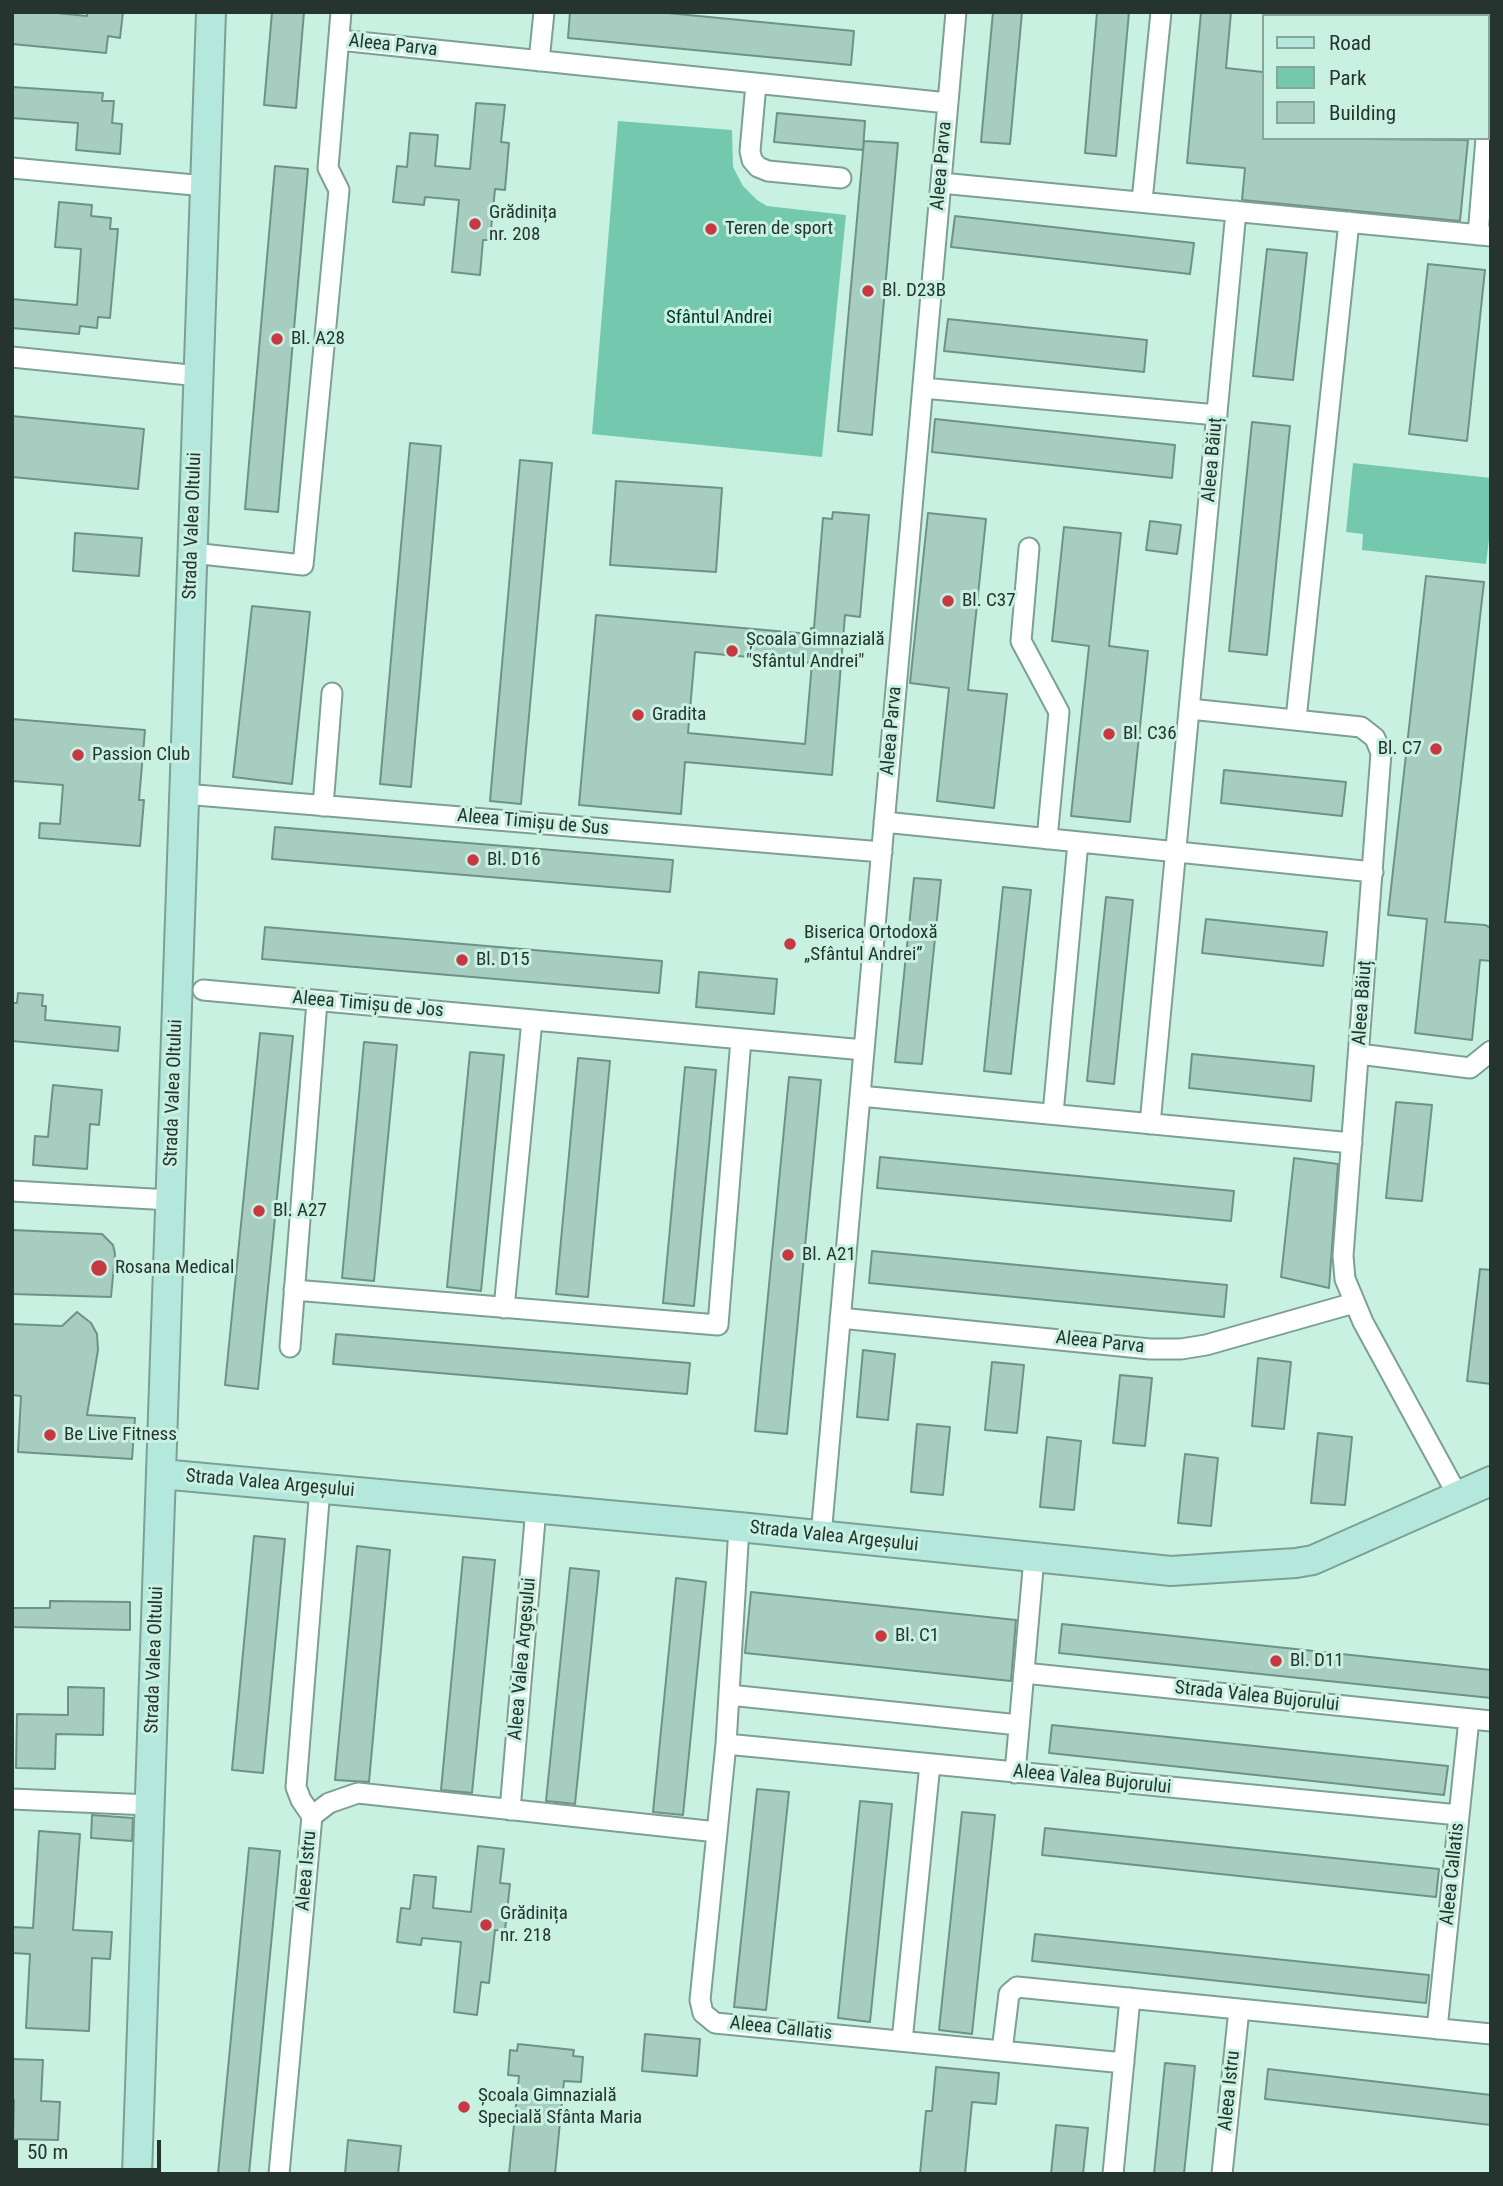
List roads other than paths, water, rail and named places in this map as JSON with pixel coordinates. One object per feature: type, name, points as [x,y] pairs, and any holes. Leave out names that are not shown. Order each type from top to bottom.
[{"type":"main road","name":"Strada Valea Oltului","points":[[137,2174],[211,12]]},
{"type":"main road","name":"Strada Valea Argeșului","points":[[161,1474],[739,1527],[1171,1571],[1296,1563],[1329,1554],[1491,1480]]},
{"type":"street","name":"Aleea Parva","points":[[192,553],[303,565],[339,190],[328,168],[341,12]]},
{"type":"street","points":[[539,61],[544,12]]},
{"type":"street","name":"Aleea Parva","points":[[821,1536],[956,12]]},
{"type":"street","points":[[1142,201],[1161,12]]},
{"type":"street","name":"Aleea Parva","points":[[339,40],[948,103]]},
{"type":"street","points":[[1489,92],[1491,68]]},
{"type":"street","points":[[755,84],[750,150],[752,160],[758,167],[768,171],[841,178]]},
{"type":"street","points":[[941,183],[1485,236],[1486,140]]},
{"type":"street","points":[[12,168],[205,186]]},
{"type":"street","name":"Aleea Băiuț","points":[[1150,1124],[1236,211]]},
{"type":"street","points":[[1296,719],[1349,222]]},
{"type":"street","points":[[12,357],[199,376]]},
{"type":"street","points":[[923,388],[1217,415]]},
{"type":"street","points":[[1028,548],[1021,641],[1059,712],[1047,839]]},
{"type":"street","points":[[323,806],[332,693]]},
{"type":"street","name":"Aleea Băiuț","points":[[1190,709],[1361,727],[1375,738],[1381,753],[1343,1256],[1345,1279],[1354,1303],[1458,1496]]},
{"type":"street","name":"Aleea Timișu de Sus","points":[[184,794],[881,852]]},
{"type":"street","points":[[884,822],[1373,872]]},
{"type":"street","points":[[1053,1114],[1079,842]]},
{"type":"street","name":"Aleea Timișu de Jos","points":[[203,990],[864,1050]]},
{"type":"street","points":[[290,1347],[317,1000]]},
{"type":"street","points":[[504,1308],[532,1020]]},
{"type":"street","points":[[294,1290],[718,1325],[741,1039]]},
{"type":"street","points":[[1359,1054],[1470,1068],[1491,1051]]},
{"type":"street","points":[[860,1096],[1352,1143]]},
{"type":"street","points":[[12,1191],[170,1200]]},
{"type":"street","name":"Aleea Parva","points":[[840,1318],[1150,1349],[1181,1349],[1206,1345],[1354,1303]]},
{"type":"street","name":"Aleea Istru","points":[[279,2174],[312,1816],[296,1787],[320,1488]]},
{"type":"street","name":"Aleea Valea Argeșului","points":[[510,1810],[536,1508]]},
{"type":"street","name":"Aleea Callatis","points":[[739,1527],[726,1744],[700,2000],[703,2013],[715,2023],[1124,2063]]},
{"type":"street","points":[[1014,1773],[1034,1558]]},
{"type":"street","name":"Strada Valea Bujorului","points":[[1024,1673],[1491,1721]]},
{"type":"street","points":[[729,1695],[1019,1725]]},
{"type":"street","name":"Aleea Callatis","points":[[1437,2029],[1469,1719]]},
{"type":"street","name":"Aleea Valea Bujorului","points":[[726,1744],[1459,1815]]},
{"type":"street","points":[[902,2041],[930,1764]]},
{"type":"street","points":[[312,1816],[329,1803],[358,1793],[717,1832]]},
{"type":"street","points":[[12,1799],[150,1805]]},
{"type":"street","points":[[1002,2051],[1009,1994],[1017,1987],[1491,2034]]},
{"type":"street","points":[[1113,2174],[1130,1998]]},
{"type":"street","name":"Aleea Istru","points":[[1222,2174],[1239,2009]]},
{"type":"place","name":"Grădinița nr. 208","points":[[475,224]]},
{"type":"place","name":"Teren de sport","points":[[711,229]]},
{"type":"place","name":"Bl. D23B","points":[[868,291]]},
{"type":"place","name":"Bl. A28","points":[[277,339]]},
{"type":"place","name":"Bl. C37","points":[[948,601]]},
{"type":"place","name":"Școala Gimnazială \"Sfântul Andrei\"","points":[[732,651]]},
{"type":"place","name":"Gradita","points":[[638,715]]},
{"type":"place","name":"Bl. C36","points":[[1109,734]]},
{"type":"place","name":"Bl. C7","points":[[1436,749]]},
{"type":"place","name":"Passion Club","points":[[78,755]]},
{"type":"place","name":"Bl. D16","points":[[473,860]]},
{"type":"place","name":"Biserica Ortodoxă „Sfântul Andrei”","points":[[790,944]]},
{"type":"place","name":"Bl. D15","points":[[462,960]]},
{"type":"place","name":"Bl. A27","points":[[259,1211]]},
{"type":"place","name":"Bl. A21","points":[[788,1255]]},
{"type":"place","name":"Rosana Medical","points":[[99,1268]]},
{"type":"place","name":"Be Live Fitness","points":[[50,1435]]},
{"type":"place","name":"Bl. C1","points":[[881,1636]]},
{"type":"place","name":"Bl. D11","points":[[1276,1661]]},
{"type":"place","name":"Grădinița nr. 218","points":[[486,1925]]},
{"type":"place","name":"Școala Gimnazială Specială Sfânta Maria","points":[[464,2107]]},
{"type":"park label","name":"Sfântul Andrei","points":[[719,318]]}]
